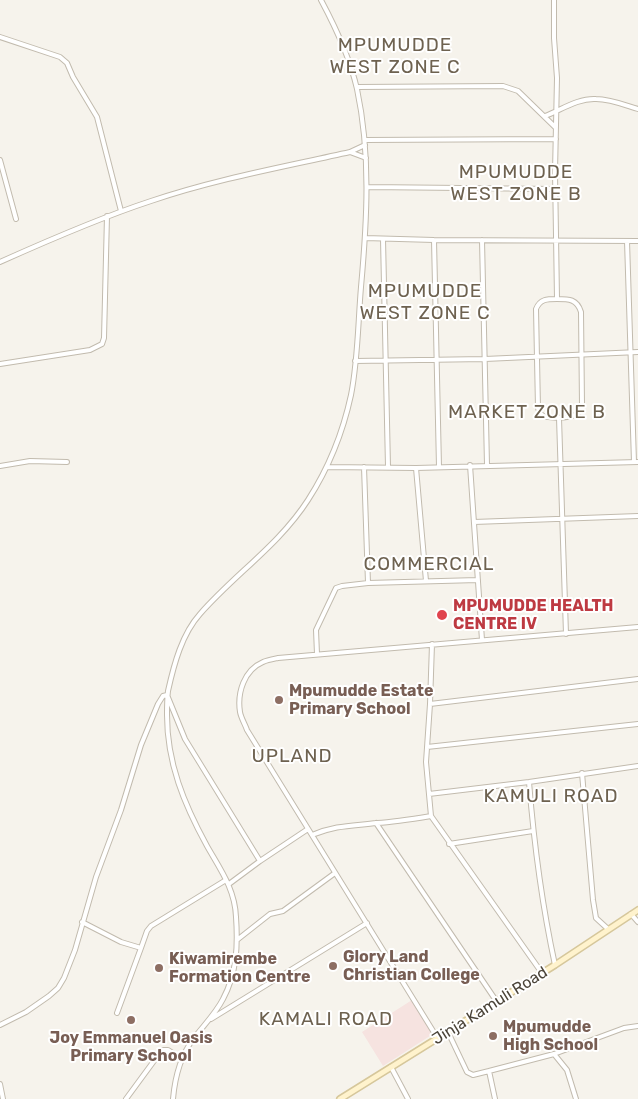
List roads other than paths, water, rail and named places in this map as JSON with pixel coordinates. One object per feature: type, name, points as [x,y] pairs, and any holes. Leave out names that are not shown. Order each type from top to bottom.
[{"type":"main road","name":"Jinja Kamuli Road","points":[[340,1099],[497,1002],[638,910]]},
{"type":"street","points":[[173,1099],[175,1080],[182,1059],[194,1038],[224,998],[234,972],[237,940],[235,901],[228,882],[194,820],[178,784],[168,744],[167,695],[177,658],[187,635],[199,615],[287,529],[308,501],[327,467],[351,395],[368,187],[365,142],[357,87],[340,38],[321,0]]},
{"type":"street","points":[[554,0],[557,78],[555,127],[557,299]]},
{"type":"street","points":[[0,37],[60,57],[67,63],[72,77],[97,117],[121,211]]},
{"type":"street","points":[[357,87],[503,86],[518,91],[555,127]]},
{"type":"street","points":[[545,116],[577,102],[594,98],[638,109]]},
{"type":"street","points":[[0,262],[121,211],[196,188],[350,152],[365,142],[556,139]]},
{"type":"street","points":[[350,152],[366,158]]},
{"type":"street","points":[[0,160],[16,219]]},
{"type":"street","points":[[368,187],[555,189]]},
{"type":"street","points":[[0,364],[90,350],[102,344],[104,338],[107,216]]},
{"type":"street","points":[[365,238],[638,241]]},
{"type":"street","points":[[383,239],[388,467]]},
{"type":"street","points":[[434,240],[438,467]]},
{"type":"street","points":[[482,240],[488,465]]},
{"type":"street","points":[[327,467],[416,468],[470,465],[636,462],[626,241]]},
{"type":"street","points":[[570,299],[579,306],[581,312],[582,355],[581,410],[574,416],[559,418],[543,417],[540,414],[537,357],[536,309],[538,303],[543,300],[570,299]]},
{"type":"street","points":[[355,360],[485,359],[638,352]]},
{"type":"street","points":[[559,418],[566,634]]},
{"type":"street","points":[[0,466],[30,461],[67,462]]},
{"type":"street","points":[[470,465],[482,640]]},
{"type":"street","points":[[364,467],[368,583]]},
{"type":"street","points":[[416,468],[426,582]]},
{"type":"street","points":[[474,522],[638,516]]},
{"type":"street","points":[[317,654],[316,630],[336,588],[368,583],[478,580]]},
{"type":"street","points":[[438,1039],[247,730],[240,713],[239,698],[243,683],[250,671],[262,662],[278,658],[638,627]]},
{"type":"street","points":[[432,644],[426,762],[431,816],[542,973]]},
{"type":"street","points":[[430,704],[638,679]]},
{"type":"street","points":[[167,695],[185,739],[260,861]]},
{"type":"street","points":[[0,1025],[26,1012],[49,996],[58,988],[70,965],[96,877],[121,810],[141,745],[160,699],[167,695]]},
{"type":"street","points":[[427,748],[638,724]]},
{"type":"street","points":[[429,794],[530,782],[638,766]]},
{"type":"street","points":[[582,773],[592,900],[596,918],[608,929]]},
{"type":"street","points":[[530,782],[533,831],[555,965]]},
{"type":"street","points":[[312,834],[334,827],[431,816]]},
{"type":"street","points":[[376,823],[497,1002]]},
{"type":"street","points":[[117,1013],[147,931],[151,926],[228,882],[308,829]]},
{"type":"street","points":[[449,844],[533,831]]},
{"type":"street","points":[[237,940],[270,914],[283,911],[336,873]]},
{"type":"street","points":[[631,914],[638,922]]},
{"type":"street","points":[[82,922],[121,942],[141,948]]},
{"type":"street","points":[[208,1020],[367,924]]},
{"type":"street","points":[[448,1032],[467,1072],[473,1075],[554,1054],[624,1028],[638,1026]]},
{"type":"street","points":[[126,1099],[162,1050],[168,1050],[182,1059]]},
{"type":"street","points":[[554,1054],[567,1070],[576,1099]]},
{"type":"street","points":[[391,1067],[408,1099]]},
{"type":"street","points":[[489,1071],[495,1099]]},
{"type":"street","points":[[0,1084],[4,1099]]},
{"type":"place","name":"MPUMUDDE HEALTH CENTRE IV","points":[[442,615]]},
{"type":"place","name":"Mpumudde Estate Primary School","points":[[279,700]]},
{"type":"place","name":"Glory Land Christian College","points":[[333,966]]},
{"type":"place","name":"Kiwamirembe Formation Centre","points":[[159,968]]},
{"type":"place","name":"Joy Emmanuel Oasis Primary School","points":[[131,1020]]},
{"type":"place","name":"Mpumudde High School","points":[[493,1036]]},
{"type":"district","name":"MPUMUDDE WEST ZONE C","points":[[395,57]]},
{"type":"district","name":"MPUMUDDE WEST ZONE B","points":[[516,184]]},
{"type":"district","name":"MPUMUDDE WEST ZONE C","points":[[425,303]]},
{"type":"district","name":"MARKET ZONE B","points":[[527,413]]},
{"type":"district","name":"COMMERCIAL","points":[[429,565]]},
{"type":"district","name":"UPLAND","points":[[292,757]]},
{"type":"district","name":"KAMULI ROAD","points":[[551,797]]},
{"type":"district","name":"KAMALI ROAD","points":[[326,1020]]}]
